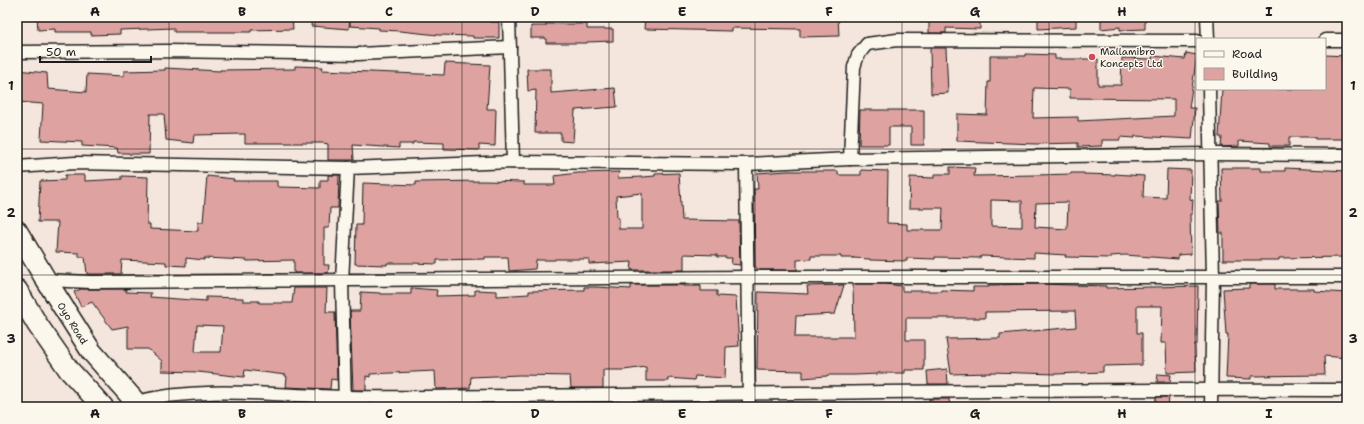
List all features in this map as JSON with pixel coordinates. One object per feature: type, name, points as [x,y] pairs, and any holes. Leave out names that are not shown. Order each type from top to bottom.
[{"type":"main road","name":"Oyo Road","points":[[17,231],[91,351],[137,404]]},
{"type":"main road","points":[[17,290],[37,324],[69,370],[103,407]]},
{"type":"street","points":[[509,17],[513,162]]},
{"type":"street","points":[[1207,17],[1208,38]]},
{"type":"street","points":[[850,159],[854,67],[858,55],[867,44],[897,40],[1196,41]]},
{"type":"street","points":[[1326,40],[1347,40]]},
{"type":"street","points":[[17,52],[168,51],[358,54],[510,47]]},
{"type":"street","points":[[1209,90],[1213,278],[1211,407]]},
{"type":"street","points":[[17,167],[75,163],[348,168],[513,162],[746,164],[850,159],[1211,154],[1347,155]]},
{"type":"street","points":[[746,164],[749,407]]},
{"type":"street","points":[[345,402],[342,280],[348,168]]},
{"type":"street","points":[[46,280],[91,282],[748,277],[1347,277]]},
{"type":"street","points":[[137,404],[160,396],[187,393],[265,392],[345,402],[1211,389],[1347,390]]},
{"type":"building","points":[[37,17],[292,17],[293,29],[251,30],[251,32],[174,32],[174,28],[120,30],[120,34],[91,35],[91,32],[55,32],[55,29],[38,30]]},
{"type":"building","points":[[312,17],[350,17],[349,29],[311,26]]},
{"type":"building","points":[[350,17],[490,17],[490,22],[499,22],[499,38],[473,38],[473,36],[438,35],[350,26]]},
{"type":"building","points":[[645,17],[838,17],[839,36],[800,37],[800,29],[731,28],[731,31],[644,29]]},
{"type":"building","points":[[929,17],[980,17],[980,29],[946,28],[946,33],[929,33]]},
{"type":"building","points":[[1038,17],[1076,17],[1076,27],[1038,29]]},
{"type":"building","points":[[1101,17],[1145,17],[1145,29],[1120,30],[1120,27],[1101,29]]},
{"type":"building","points":[[546,24],[587,24],[587,29],[613,29],[613,41],[587,43],[546,43],[546,38],[531,38],[531,26],[546,26]]},
{"type":"building","points":[[930,48],[946,48],[948,93],[931,94]]},
{"type":"building","points":[[1186,53],[1196,55],[1189,108],[1195,108],[1192,139],[1135,136],[1135,138],[1120,137],[1120,140],[1102,140],[1102,146],[1078,147],[1078,143],[1036,144],[957,141],[957,114],[987,115],[988,82],[990,82],[990,56],[1025,56],[1025,54],[1055,55],[1055,59],[1098,59],[1098,85],[1121,85],[1122,58],[1152,59],[1153,56],[1185,59]],"holes":[[[1034,88],[1070,89],[1070,98],[1174,99],[1174,116],[1078,121],[1078,117],[1033,118]]]},
{"type":"building","points":[[1326,55],[1347,56],[1347,139],[1289,137],[1289,146],[1270,146],[1270,143],[1239,141],[1239,146],[1221,147],[1222,137],[1219,137],[1222,90],[1326,90]]},
{"type":"building","points":[[445,63],[490,65],[487,109],[496,109],[495,146],[479,145],[479,150],[444,149],[444,143],[413,142],[413,144],[399,144],[399,148],[353,145],[354,160],[328,160],[328,144],[323,143],[245,143],[245,134],[194,135],[193,143],[166,140],[164,114],[150,114],[149,154],[118,153],[117,148],[82,146],[82,142],[41,140],[43,104],[17,102],[17,70],[47,73],[48,89],[86,92],[87,74],[124,76],[124,71],[165,70],[165,68],[220,71],[295,69],[295,66],[323,67],[322,70],[444,75]]},
{"type":"building","points":[[527,69],[551,69],[551,93],[615,88],[617,107],[575,110],[573,142],[561,141],[561,133],[535,133],[536,90],[528,91]]},
{"type":"building","points":[[860,110],[924,110],[924,145],[911,145],[911,127],[889,127],[889,145],[859,145]]},
{"type":"building","points":[[950,167],[975,168],[974,176],[1084,173],[1144,176],[1143,197],[1166,198],[1167,169],[1191,170],[1190,199],[1193,200],[1192,214],[1190,214],[1191,254],[1178,255],[1178,259],[1125,255],[1111,256],[1111,258],[1065,257],[1066,255],[1034,253],[1034,258],[981,256],[980,258],[907,258],[907,261],[841,258],[841,256],[811,256],[811,259],[797,260],[797,270],[757,270],[755,267],[754,189],[758,189],[757,173],[788,171],[838,171],[838,175],[861,175],[861,170],[888,171],[887,223],[907,224],[907,230],[942,230],[943,208],[909,208],[910,177],[934,178],[934,174],[950,174]],"holes":[[[991,200],[1022,201],[1022,227],[991,226]],[[1068,202],[1067,229],[1035,227],[1036,203]]]},
{"type":"building","points":[[1221,168],[1261,168],[1261,171],[1285,171],[1285,168],[1347,171],[1347,257],[1279,258],[1279,260],[1223,260],[1223,233],[1220,233],[1219,201],[1222,201]]},
{"type":"building","points":[[619,172],[618,178],[679,173],[682,220],[739,221],[740,265],[731,264],[732,258],[717,257],[717,255],[684,254],[684,270],[631,270],[632,262],[589,264],[589,259],[555,259],[536,260],[535,269],[509,271],[508,257],[437,260],[437,264],[355,264],[356,225],[362,225],[363,183],[416,185],[416,182],[483,181],[524,182],[524,185],[555,185],[554,176],[578,173]],"holes":[[[642,193],[642,229],[619,229],[616,196]]]},
{"type":"building","points":[[65,175],[85,175],[85,181],[122,179],[122,176],[148,177],[147,224],[150,224],[150,229],[198,231],[198,222],[203,222],[207,176],[234,179],[233,181],[277,181],[277,186],[279,187],[320,188],[320,180],[328,180],[328,175],[339,175],[338,208],[330,208],[329,228],[324,228],[324,265],[329,265],[328,273],[294,273],[294,260],[247,261],[186,258],[186,266],[166,265],[166,262],[122,260],[121,274],[87,274],[85,257],[79,257],[79,253],[56,252],[58,222],[38,222],[40,181],[65,180]]},
{"type":"building","points":[[853,284],[885,284],[902,286],[902,291],[973,291],[973,287],[989,287],[989,285],[1039,284],[1106,286],[1106,288],[1198,286],[1197,344],[1195,344],[1196,372],[1167,373],[1166,343],[1161,343],[1162,306],[1137,306],[1137,333],[1142,333],[1142,365],[1103,366],[1103,372],[1056,374],[991,372],[951,374],[946,339],[1000,338],[1000,334],[1076,327],[1075,311],[985,312],[985,318],[906,318],[906,340],[924,340],[924,370],[905,370],[905,373],[827,375],[803,378],[803,371],[757,370],[758,292],[808,294],[807,286],[844,285],[835,314],[796,316],[795,337],[854,337]]},
{"type":"building","points":[[1249,284],[1275,284],[1275,289],[1314,289],[1314,291],[1347,293],[1347,358],[1324,356],[1325,375],[1251,376],[1251,379],[1226,378],[1228,334],[1226,334],[1223,289],[1249,288]]},
{"type":"building","points":[[631,285],[701,286],[701,291],[717,291],[717,296],[736,297],[739,346],[726,347],[725,378],[695,376],[694,380],[668,378],[668,381],[646,381],[646,367],[624,370],[603,370],[603,388],[571,388],[570,376],[520,375],[471,377],[470,388],[436,389],[435,371],[370,374],[370,377],[366,376],[366,390],[353,390],[350,311],[360,311],[361,292],[380,294],[411,294],[411,288],[437,290],[436,296],[475,295],[475,290],[497,291],[497,296],[529,294],[529,291],[584,290],[584,287],[631,289]]},
{"type":"building","points":[[294,288],[327,288],[326,312],[335,312],[337,380],[331,379],[330,389],[286,387],[286,375],[245,370],[244,377],[198,372],[162,371],[162,361],[148,349],[128,349],[128,326],[112,329],[92,302],[81,307],[74,292],[81,289],[126,289],[126,292],[151,293],[150,297],[206,301],[206,297],[243,298],[243,301],[259,301],[259,303],[292,303]],"holes":[[[197,325],[223,326],[221,352],[195,352]]]},
{"type":"building","points":[[947,369],[948,384],[928,384],[927,371]]},
{"type":"building","points":[[1158,374],[1171,375],[1170,382],[1157,382]]},
{"type":"building","points":[[1156,397],[1169,397],[1168,407],[1155,407]]},
{"type":"building","points":[[929,399],[949,399],[950,407],[930,407]]},
{"type":"building","points":[[573,403],[603,403],[603,407],[573,407]]},
{"type":"place","name":"Mallamibro Koncepts Ltd","points":[[1092,57]]}]
